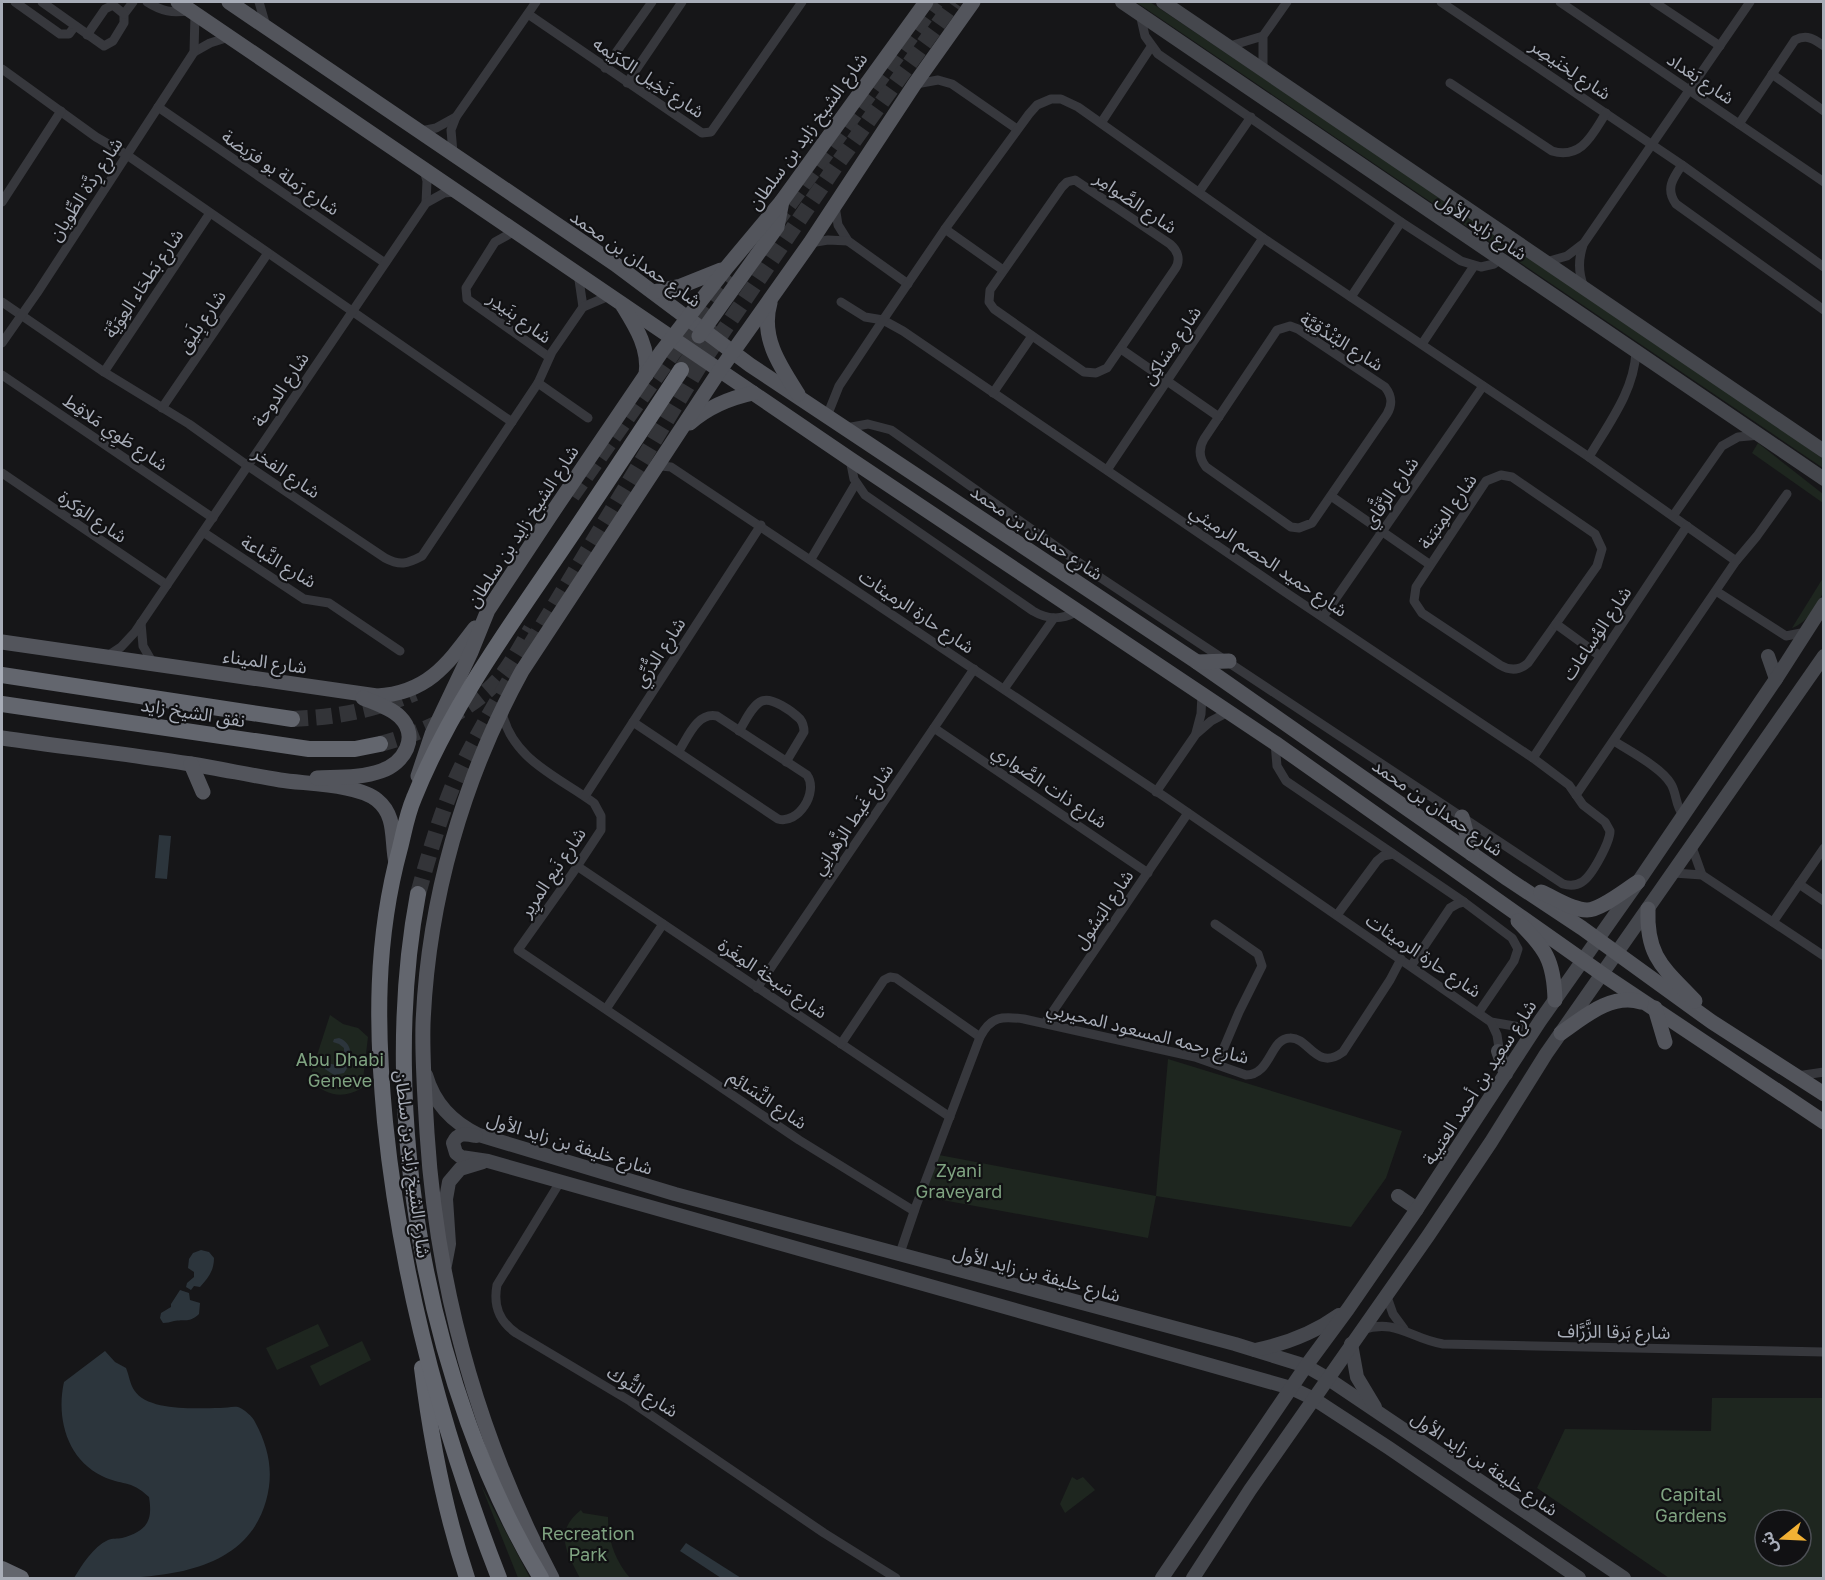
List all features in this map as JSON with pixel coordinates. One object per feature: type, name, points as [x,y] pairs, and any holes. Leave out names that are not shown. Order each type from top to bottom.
[{"type":"highway","points":[[412,801],[436,749],[479,673],[681,370]]},
{"type":"highway","name":"نفق الشيخ زايد","points":[[2,675],[291,719]]},
{"type":"highway","name":"نفق الشيخ زايد","points":[[2,704],[309,749],[355,748],[380,744]]},
{"type":"highway","name":"شارع الشيخ زايد بن سلطان","points":[[412,801],[386,905],[381,953],[379,1027],[388,1154],[414,1305],[447,1428],[476,1520],[499,1578]]},
{"type":"highway","points":[[418,894],[410,939],[406,985],[405,1096],[414,1196],[427,1270],[440,1330],[468,1422],[502,1508],[541,1578]]},
{"type":"highway","points":[[414,1305],[435,1461],[448,1516],[467,1578]]},
{"type":"highway","points":[[2,1569],[21,1578]]},
{"type":"main road","name":"شارع حمدان بن محمد","points":[[229,2],[421,131],[653,292],[732,353],[1197,662],[1508,879],[1617,952],[1712,1022],[1824,1094]]},
{"type":"main road","name":"شارع الشيخ زايد بن سلطان","points":[[412,801],[432,734],[489,610],[577,474],[672,337],[782,201],[926,2]]},
{"type":"main road","name":"شارع الشيخ زايد بن سلطان","points":[[552,1578],[519,1509],[483,1417],[460,1344],[443,1273],[430,1180],[423,1024],[428,972],[441,889],[471,782],[502,708],[548,629],[720,370],[810,243],[914,85],[973,2]]},
{"type":"main road","name":"شارع زايد الأول","points":[[1122,2],[1824,479]]},
{"type":"main road","name":"شارع زايد الأول","points":[[1163,2],[1824,451]]},
{"type":"main road","points":[[188,8],[1076,612],[1275,743],[1602,974],[1824,1122]]},
{"type":"main road","points":[[700,356],[697,345],[703,330],[777,227],[782,201]]},
{"type":"main road","points":[[653,292],[693,283],[727,267]]},
{"type":"main road","points":[[776,289],[767,318],[769,339],[788,379],[808,405]]},
{"type":"main road","points":[[616,299],[644,347],[647,357],[646,375]]},
{"type":"main road","points":[[672,443],[683,430],[710,409],[734,398],[753,393]]},
{"type":"main road","name":"شارع سعيد بن أحمد العتيبة","points":[[1162,1578],[1306,1366],[1417,1209],[1555,1000],[1776,679],[1824,604]]},
{"type":"main road","name":"شارع الميناء","points":[[2,642],[377,696],[397,693],[430,680],[448,663],[489,610]]},
{"type":"main road","points":[[1768,656],[1776,679]]},
{"type":"main road","points":[[1193,1578],[1226,1525],[1485,1150],[1546,1053],[1824,656]]},
{"type":"main road","points":[[1197,662],[1229,661]]},
{"type":"main road","points":[[282,780],[373,774],[388,768],[405,755],[409,745],[409,734],[402,719],[355,694]]},
{"type":"main road","points":[[2,738],[358,790],[374,797],[384,807],[391,820],[396,863]]},
{"type":"main road","points":[[191,764],[203,792]]},
{"type":"main road","points":[[1462,817],[1472,854]]},
{"type":"main road","points":[[1508,879],[1588,911],[1603,905],[1638,882]]},
{"type":"main road","points":[[1495,897],[1545,951],[1552,969],[1555,1000]]},
{"type":"main road","points":[[1648,909],[1650,941],[1657,960],[1712,1022]]},
{"type":"main road","points":[[1561,1033],[1611,1002],[1630,1000],[1653,1007]]},
{"type":"main road","points":[[1653,1007],[1665,1042]]},
{"type":"main road","points":[[1498,1050],[1506,1074]]},
{"type":"main road","name":"شارع خليفة بن زايد الأول","points":[[424,1068],[430,1089],[450,1116],[469,1130],[490,1138],[675,1194],[1306,1366],[1624,1578]]},
{"type":"main road","points":[[490,1138],[464,1134],[456,1137],[453,1143],[454,1150],[459,1155],[488,1161],[1291,1388],[1314,1399],[1389,1448],[1579,1578]]},
{"type":"main road","points":[[443,1273],[449,1244],[446,1199],[449,1182],[460,1169],[488,1161]]},
{"type":"main road","points":[[1398,1196],[1417,1209]]},
{"type":"main road","points":[[1254,1350],[1304,1335],[1348,1309]]},
{"type":"main road","points":[[1351,1344],[1358,1377],[1368,1398],[1382,1416]]},
{"type":"street","points":[[15,2],[60,34],[69,34],[75,26]]},
{"type":"street","points":[[42,2],[101,45],[111,44],[124,23],[124,14],[133,2]]},
{"type":"street","points":[[147,2],[164,10],[177,12],[188,8],[194,52],[210,43],[229,37]]},
{"type":"street","points":[[259,2],[266,26]]},
{"type":"street","points":[[453,153],[451,130],[456,117],[536,2]]},
{"type":"street","points":[[605,68],[652,2]]},
{"type":"street","points":[[627,84],[682,2]]},
{"type":"street","name":"شارع نَخِيل الكرَيمه","points":[[528,14],[627,84],[702,133],[711,132],[802,2]]},
{"type":"street","name":"شارع لِخنَيصِر","points":[[1441,2],[1682,165],[1824,267]]},
{"type":"street","name":"شارع بَغداد","points":[[1560,2],[1824,182]]},
{"type":"street","points":[[1654,2],[1720,46]]},
{"type":"street","points":[[1546,262],[1567,256],[1584,243],[1750,2]]},
{"type":"street","points":[[1263,69],[1263,36],[1283,3]]},
{"type":"street","points":[[87,35],[108,7],[113,5],[124,14]]},
{"type":"street","points":[[1140,14],[1142,29],[1151,47],[1158,54],[1401,222],[1461,261],[1474,266],[1487,266],[1500,259]]},
{"type":"street","points":[[1230,46],[1263,36]]},
{"type":"street","points":[[1739,124],[1792,45],[1800,38],[1811,38],[1824,46]]},
{"type":"street","points":[[1101,123],[1151,47]]},
{"type":"street","name":"شارع رِدَّة الطِّويان","points":[[2,343],[194,52]]},
{"type":"street","points":[[2,69],[96,137],[127,155],[512,422]]},
{"type":"street","points":[[1772,75],[1824,111]]},
{"type":"street","points":[[914,85],[930,80],[952,84],[1017,129]]},
{"type":"street","points":[[1450,83],[1552,151],[1560,154],[1577,151],[1584,146],[1606,113]]},
{"type":"street","points":[[827,416],[839,386],[945,229],[1035,107],[1052,99],[1070,102],[1263,238],[1589,456],[1736,561]]},
{"type":"street","name":"شارع رَملة بو فرَيضة","points":[[158,107],[385,263]]},
{"type":"street","points":[[2,202],[61,111]]},
{"type":"street","points":[[421,131],[436,128],[456,117]]},
{"type":"street","points":[[1199,192],[1251,117]]},
{"type":"street","points":[[1682,165],[1671,181],[1670,187],[1670,193],[1676,204],[1824,310]]},
{"type":"street","points":[[424,170],[427,181],[426,203]]},
{"type":"street","name":"شارع الصَّوامِر","points":[[1075,180],[1170,244],[1178,254],[1175,269],[1121,349],[1107,368],[1090,374],[994,309],[989,302],[990,290],[1003,270],[1065,184],[1075,180]]},
{"type":"street","points":[[426,203],[444,193],[456,192]]},
{"type":"street","name":"شارع الدوحة","points":[[104,658],[129,640],[426,203]]},
{"type":"street","points":[[835,206],[838,225],[848,241],[908,284]]},
{"type":"street","name":"شارع بَطحَاء العِوَيَّة","points":[[104,372],[210,213]]},
{"type":"street","name":"شارع بِنَيدِر","points":[[498,219],[495,243],[466,288],[467,299],[549,357]]},
{"type":"street","points":[[1351,297],[1401,222]]},
{"type":"street","points":[[945,229],[1003,270]]},
{"type":"street","name":"شارع بِنَيدِر","points":[[495,243],[515,231]]},
{"type":"street","name":"شارع مِسَاكِن","points":[[1107,470],[1263,238]]},
{"type":"street","points":[[810,243],[828,240],[848,241]]},
{"type":"street","points":[[1584,243],[1579,261],[1584,288]]},
{"type":"street","name":"شارع بِلَيق","points":[[162,408],[268,252]]},
{"type":"street","points":[[1422,344],[1474,266]]},
{"type":"street","points":[[578,273],[583,307],[616,299]]},
{"type":"street","name":"شارع الفخر","points":[[2,302],[104,372],[189,424],[396,564],[407,564],[422,556],[538,383],[549,357],[583,307]]},
{"type":"street","name":"شارع حميد الحصم الرميثي","points":[[841,302],[865,317],[883,320],[903,331],[1566,782],[1583,805],[1605,822],[1610,831],[1610,836],[1589,875],[1581,883],[1563,884],[1098,576],[891,430],[868,424],[846,428]]},
{"type":"street","name":"شارع البُنْدُقِيَّة","points":[[1285,326],[1298,329],[1385,387],[1391,397],[1390,409],[1331,496],[1312,523],[1299,528],[1291,527],[1206,467],[1200,457],[1201,444],[1275,334],[1285,326]]},
{"type":"street","points":[[993,393],[1032,336]]},
{"type":"street","points":[[1121,349],[1219,417]]},
{"type":"street","points":[[1589,456],[1630,385],[1636,352]]},
{"type":"street","name":"شارع طَوِي مَلاقِط","points":[[2,375],[213,518]]},
{"type":"street","points":[[538,383],[588,418]]},
{"type":"street","name":"شارع الرَّقَّاي","points":[[1323,617],[1483,386]]},
{"type":"street","points":[[1673,516],[1722,446],[1738,437],[1760,435]]},
{"type":"street","points":[[850,459],[856,483],[865,495],[1033,611],[1047,618],[1062,618],[1076,612]]},
{"type":"street","name":"شارع حارة الرميثات","points":[[653,470],[662,466],[672,467],[761,525],[1479,1012],[1491,1022],[1497,1035],[1498,1050]]},
{"type":"street","name":"شارع الوَكرة","points":[[2,473],[167,585]]},
{"type":"street","name":"شارع المِتبَنة","points":[[1495,476],[1512,477],[1594,534],[1601,544],[1602,555],[1528,663],[1518,669],[1505,668],[1417,608],[1414,601],[1416,587],[1430,564],[1486,481],[1495,476]]},
{"type":"street","points":[[811,559],[856,483]]},
{"type":"street","points":[[1576,795],[1736,561],[1787,494]]},
{"type":"street","points":[[1331,496],[1430,564]]},
{"type":"street","name":"شارع الدُّرِّي","points":[[585,796],[761,525]]},
{"type":"street","name":"شارع الوُساعات","points":[[1533,758],[1687,526]]},
{"type":"street","name":"شارع النَّباعة","points":[[203,532],[304,599],[330,603],[400,651]]},
{"type":"street","points":[[1716,591],[1786,636],[1806,632]]},
{"type":"street","points":[[1004,689],[1054,618]]},
{"type":"street","points":[[141,623],[143,646],[154,665]]},
{"type":"street","points":[[1556,624],[1600,656]]},
{"type":"street","name":"شارع غَيط الزَّهرانِي","points":[[757,988],[974,669]]},
{"type":"street","points":[[1196,734],[1201,714],[1202,694]]},
{"type":"street","points":[[739,731],[757,704],[764,700],[772,701],[796,716],[802,722],[804,732],[786,762]]},
{"type":"street","name":"شارع نَبع المرِير","points":[[502,708],[509,733],[522,752],[541,768],[585,796],[599,809],[602,823],[597,836],[575,870],[518,951]]},
{"type":"street","points":[[1156,792],[1196,734],[1228,712]]},
{"type":"street","points":[[633,722],[782,820],[795,816],[811,789],[807,775],[717,716],[707,716],[699,720],[679,751]]},
{"type":"street","name":"شارع ذات الصَّواري","points":[[934,728],[1148,873]]},
{"type":"street","points":[[1614,741],[1653,766],[1669,781],[1683,815]]},
{"type":"street","points":[[1275,743],[1277,766],[1286,782],[1464,902],[1512,938],[1518,949],[1514,961],[1479,1012]]},
{"type":"street","name":"شارع البَسُول","points":[[1045,1023],[1188,813]]},
{"type":"street","points":[[1692,847],[1702,875]]},
{"type":"street","points":[[1773,922],[1824,848]]},
{"type":"street","name":"شارع حارة الرميثات","points":[[1337,915],[1377,861],[1383,856],[1393,854]]},
{"type":"street","name":"شارع سَبخة المِغَرة","points":[[575,870],[663,924],[950,1118]]},
{"type":"street","points":[[1674,873],[1702,875],[1824,956]]},
{"type":"street","points":[[1799,884],[1824,901]]},
{"type":"street","points":[[1411,966],[1450,908],[1464,902]]},
{"type":"street","points":[[606,1009],[663,924]]},
{"type":"street","points":[[1215,924],[1258,954],[1262,966],[1216,1064]]},
{"type":"street","name":"شارع النَّسَائِم","points":[[518,951],[799,1140],[914,1211]]},
{"type":"street","name":"شارع رحمه المسعود المحيربي","points":[[899,1256],[981,1037],[991,1023],[1003,1017],[1024,1018],[1195,1057],[1246,1075],[1257,1073],[1281,1041],[1287,1038],[1294,1038],[1318,1056],[1325,1058],[1338,1056],[1351,1040],[1401,959]]},
{"type":"street","points":[[841,1044],[884,980],[890,977],[896,978],[981,1037]]},
{"type":"street","name":"شارع حارة الرميثات","points":[[1491,1022],[1520,1027]]},
{"type":"street","points":[[1797,1076],[1824,1072]]},
{"type":"street","name":"شارع التُّوك","points":[[560,1182],[497,1285],[495,1304],[502,1321],[516,1333],[630,1401],[850,1550],[896,1578]]},
{"type":"street","points":[[1386,1294],[1393,1314],[1406,1330]]},
{"type":"street","name":"شارع بَرقا الزَّرَّاف","points":[[1362,1330],[1379,1325],[1397,1327],[1425,1340],[1443,1344],[1824,1352]]},
{"type":"green space","points":[[1136,2],[1150,2],[1719,384],[1823,459],[1823,468]]},
{"type":"green space","points":[[1758,443],[1823,494],[1823,503],[1752,453]]},
{"type":"green space","points":[[1823,578],[1823,592],[1815,609],[1807,618],[1792,628]]},
{"type":"green space","name":"Abu Dhabi Geneve","points":[[330,1015],[343,1024],[358,1028],[368,1037],[362,1088],[348,1094],[328,1092],[309,1080]]},
{"type":"green space","points":[[1168,1059],[1402,1131],[1386,1178],[1351,1227],[1156,1196]]},
{"type":"green space","name":"Zyani Graveyard","points":[[939,1155],[1156,1196],[1148,1238],[921,1196]]},
{"type":"green space","points":[[318,1324],[329,1346],[277,1370],[266,1348]]},
{"type":"green space","points":[[362,1341],[371,1360],[320,1386],[310,1366]]},
{"type":"green space","name":"Capital Gardens","points":[[1712,1398],[1823,1398],[1823,1578],[1669,1578],[1537,1488],[1565,1429],[1711,1431]]},
{"type":"green space","points":[[1072,1477],[1077,1480],[1083,1477],[1095,1490],[1065,1513],[1060,1504]]},
{"type":"green space","points":[[481,1485],[530,1578],[518,1578]]},
{"type":"green space","name":"Recreation Park","points":[[581,1510],[583,1513],[608,1517],[613,1550],[630,1578],[580,1578],[567,1551],[565,1535],[572,1518]]},
{"type":"shaded area","points":[[159,835],[171,836],[167,879],[155,878]]},
{"type":"shaded area","points":[[334,1039],[344,1040],[350,1048],[350,1058],[344,1073],[334,1075],[325,1069],[327,1063],[336,1065],[344,1059],[344,1048],[333,1042]]},
{"type":"shaded area","points":[[201,1250],[209,1252],[214,1258],[212,1271],[200,1287],[194,1286],[191,1290],[186,1287],[194,1277],[194,1272],[188,1268],[189,1259],[193,1253]]},
{"type":"shaded area","points":[[180,1290],[189,1293],[190,1300],[200,1303],[199,1314],[190,1320],[163,1323],[160,1318],[161,1313],[171,1307]]},
{"type":"shaded area","points":[[105,1351],[115,1362],[126,1368],[134,1390],[150,1402],[186,1408],[238,1407],[248,1413],[255,1422],[264,1441],[269,1461],[270,1480],[266,1501],[254,1527],[237,1546],[214,1560],[188,1570],[160,1575],[131,1578],[74,1578],[97,1547],[110,1539],[122,1538],[137,1532],[146,1524],[150,1513],[149,1497],[142,1491],[102,1476],[80,1459],[72,1448],[63,1423],[64,1382]]},
{"type":"shaded area","points":[[686,1543],[741,1578],[721,1578],[680,1551]]},
{"type":"tunnel","points":[[775,224],[936,2]]},
{"type":"tunnel","points":[[530,646],[698,368],[835,167],[954,2]]},
{"type":"tunnel","points":[[572,496],[673,353],[733,278]]},
{"type":"tunnel","points":[[681,370],[713,324]]},
{"type":"tunnel","points":[[380,744],[428,728],[473,702],[503,674],[531,629]]},
{"type":"tunnel","points":[[418,894],[452,788],[473,744],[514,673]]},
{"type":"tunnel","points":[[292,719],[354,712],[415,693]]}]
